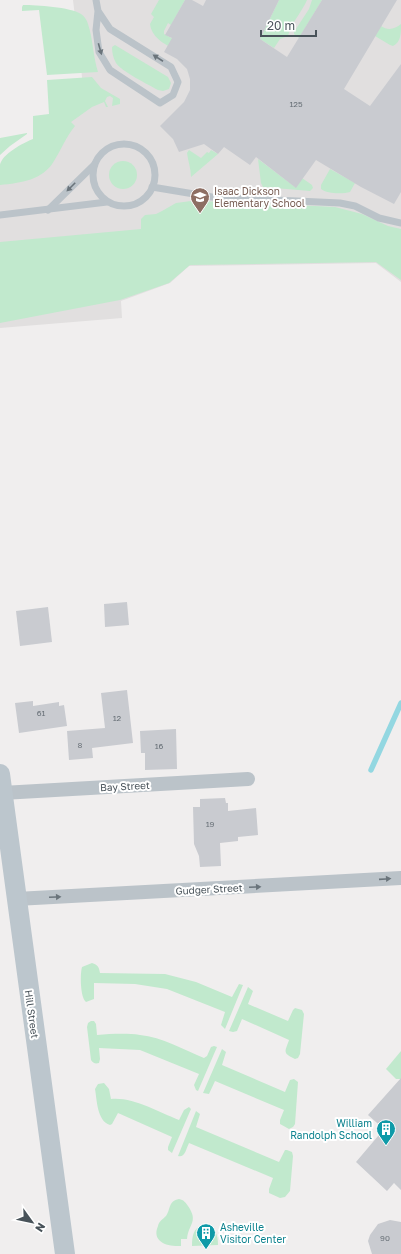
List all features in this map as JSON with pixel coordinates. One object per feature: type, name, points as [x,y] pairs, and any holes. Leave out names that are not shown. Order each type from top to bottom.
[{"type":"street","name":"Bay Street","points":[[1,784],[248,779]]},
{"type":"street","name":"Hill Street","points":[[1,784],[65,1254]]},
{"type":"street","name":"Gudger Street","points":[[16,899],[401,878]]},
{"type":"lane","points":[[96,0],[98,11],[96,30],[99,52],[110,70],[160,102],[173,95],[178,82],[171,66],[110,29],[98,11]]},
{"type":"lane","points":[[48,210],[94,165],[100,155],[107,149],[116,145],[125,144],[135,146],[144,151],[150,158],[154,167],[155,177],[147,197],[128,207],[117,206],[107,202],[99,195],[94,186],[92,175],[94,165]]},
{"type":"lane","points":[[152,187],[212,197],[340,203],[355,206],[380,218],[401,223]]},
{"type":"lane","points":[[0,215],[107,202]]},
{"type":"shaded area","name":"Isaac Dickson Elementary School","points":[[73,0],[401,0],[401,282],[376,263],[189,266],[170,283],[121,301],[122,318],[0,328],[0,164],[41,151],[84,94]]},
{"type":"green space","points":[[159,0],[185,0],[171,25],[168,23],[164,31],[164,34],[173,39],[182,53],[162,42],[151,30],[150,24],[154,17],[151,14]]},
{"type":"green space","points":[[279,0],[307,0],[289,31],[288,36],[280,39],[274,48],[260,39]]},
{"type":"green space","points":[[312,0],[322,0],[299,38],[294,34],[294,32],[309,9]]},
{"type":"green space","points":[[23,5],[62,8],[82,15],[87,21],[90,30],[98,72],[47,75],[39,10],[22,11]]},
{"type":"green space","points":[[401,24],[401,34],[399,40],[393,46],[375,36],[381,26],[391,29]]},
{"type":"green space","points":[[115,45],[168,77],[171,83],[169,89],[163,91],[158,90],[123,70],[116,63],[113,57],[112,47]]},
{"type":"green space","points":[[92,77],[101,88],[120,99],[120,104],[112,106],[113,98],[110,96],[107,97],[105,101],[108,107],[106,107],[104,102],[92,107],[71,122],[75,126],[54,161],[44,172],[23,182],[0,185],[0,165],[2,161],[14,149],[33,139],[33,116],[49,114],[47,80]]},
{"type":"green space","points":[[27,134],[0,155],[0,138]]},
{"type":"green space","points":[[189,150],[201,158],[211,150],[218,154],[191,177],[187,153]]},
{"type":"green space","points":[[258,159],[295,187],[302,178],[312,185],[313,188],[310,191],[263,187],[261,183]]},
{"type":"green space","points":[[123,161],[133,165],[137,175],[133,185],[123,189],[113,185],[109,175],[113,165]]},
{"type":"green space","points":[[330,169],[355,183],[350,192],[335,193],[327,192],[321,189],[321,185]]},
{"type":"green space","points":[[191,201],[335,207],[362,214],[388,226],[401,229],[401,280],[376,262],[190,265],[169,283],[120,300],[0,323],[0,242],[141,229],[141,219],[145,215],[156,214],[176,203]]},
{"type":"green space","points":[[92,963],[98,966],[100,973],[165,974],[196,982],[232,997],[239,984],[243,985],[225,1029],[221,1025],[225,1012],[167,989],[135,984],[94,983],[94,999],[86,1002],[82,991],[81,970],[82,967]]},
{"type":"green space","points":[[248,987],[253,991],[248,1004],[288,1021],[295,1008],[302,1010],[304,1014],[300,1054],[298,1058],[295,1059],[286,1054],[289,1040],[242,1019],[237,1031],[229,1031]]},
{"type":"green space","points":[[94,1021],[96,1024],[97,1035],[135,1034],[148,1036],[165,1041],[204,1058],[207,1056],[211,1047],[217,1047],[198,1091],[194,1085],[199,1074],[140,1050],[99,1048],[99,1063],[93,1063],[91,1060],[87,1027],[88,1023]]},
{"type":"green space","points":[[222,1049],[226,1052],[222,1065],[285,1092],[290,1080],[294,1079],[298,1082],[295,1124],[293,1127],[289,1129],[280,1124],[284,1110],[215,1081],[209,1094],[203,1093]]},
{"type":"green space","points":[[401,1051],[401,1079],[396,1079],[386,1069]]},
{"type":"green space","points":[[104,1083],[109,1089],[111,1099],[128,1100],[179,1120],[184,1110],[189,1107],[191,1109],[172,1153],[168,1150],[168,1147],[172,1137],[118,1113],[110,1125],[102,1119],[98,1110],[95,1089],[98,1084]]},
{"type":"green space","points":[[196,1111],[200,1114],[196,1127],[279,1162],[285,1150],[292,1152],[293,1156],[290,1191],[285,1197],[280,1198],[269,1193],[273,1178],[189,1143],[184,1154],[182,1156],[178,1156]]},
{"type":"green space","points":[[179,1199],[185,1202],[188,1206],[193,1216],[193,1220],[187,1239],[181,1239],[181,1246],[171,1246],[159,1240],[156,1231],[161,1220],[168,1213],[171,1203]]},
{"type":"green space","points":[[203,1225],[210,1227],[215,1231],[218,1245],[192,1246],[192,1239],[195,1230]]},
{"type":"building","name":"Isaac Dickson Elementary School","points":[[185,0],[192,0],[203,6],[206,0],[279,0],[260,39],[287,57],[322,0],[397,0],[344,89],[370,106],[401,64],[401,192],[394,204],[361,187],[316,160],[296,188],[256,157],[250,165],[224,147],[218,154],[204,144],[179,152],[173,139],[160,126],[184,102],[190,90],[190,79],[187,69],[177,59],[164,52],[172,38],[165,35]]},
{"type":"building","points":[[127,602],[129,625],[105,627],[104,604]]},
{"type":"building","points":[[48,607],[52,642],[20,646],[16,611]]},
{"type":"building","points":[[127,690],[133,743],[92,748],[93,758],[69,760],[67,731],[105,728],[101,693]]},
{"type":"building","points":[[33,701],[33,706],[59,702],[59,706],[64,705],[67,726],[19,733],[15,703]]},
{"type":"building","points":[[176,729],[177,769],[145,770],[145,753],[141,753],[140,731]]},
{"type":"building","points":[[225,798],[226,803],[228,803],[228,811],[256,808],[258,835],[238,837],[238,841],[220,843],[221,866],[200,867],[199,856],[194,844],[193,807],[200,807],[200,799]]},
{"type":"building","name":"William Randolph School","points":[[401,1078],[401,1190],[394,1183],[387,1191],[356,1162],[384,1129],[368,1115]]},
{"type":"building","points":[[390,1220],[401,1222],[401,1254],[372,1254],[368,1241],[370,1235],[378,1224]]},
{"type":"waterway","points":[[371,770],[401,703]]},
{"type":"place","name":"Isaac Dickson Elementary School","points":[[200,214]]},
{"type":"place","name":"William Randolph School","points":[[386,1146]]},
{"type":"place","name":"Asheville Visitor Center","points":[[206,1250]]}]
